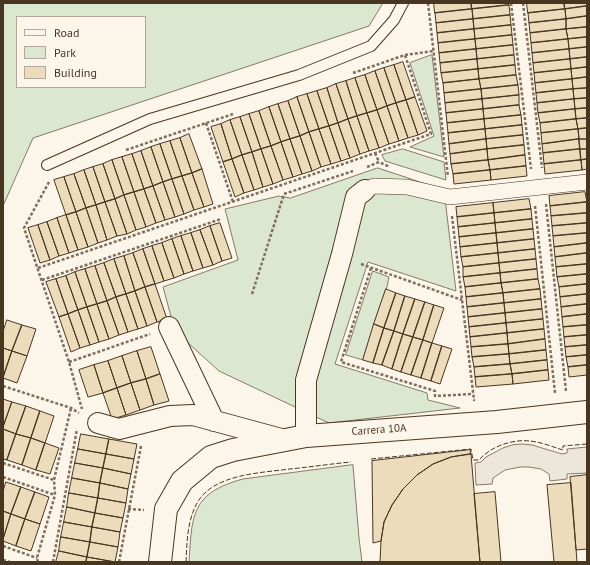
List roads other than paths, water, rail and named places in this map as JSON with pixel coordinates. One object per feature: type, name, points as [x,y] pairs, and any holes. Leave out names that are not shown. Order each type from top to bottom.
[{"type":"street","points":[[91,419],[119,429],[170,416],[193,415],[214,421],[295,438],[306,380],[342,254],[356,197],[365,190],[374,186],[408,187],[450,197],[587,182]]},
{"type":"street","points":[[169,327],[214,421]]},
{"type":"street","name":"Carrera 10A","points":[[160,562],[166,509],[182,481],[211,457],[233,450],[295,438],[497,422],[587,412]]},
{"type":"lane","points":[[47,166],[150,119],[299,75],[370,46],[394,20],[403,3]]}]
